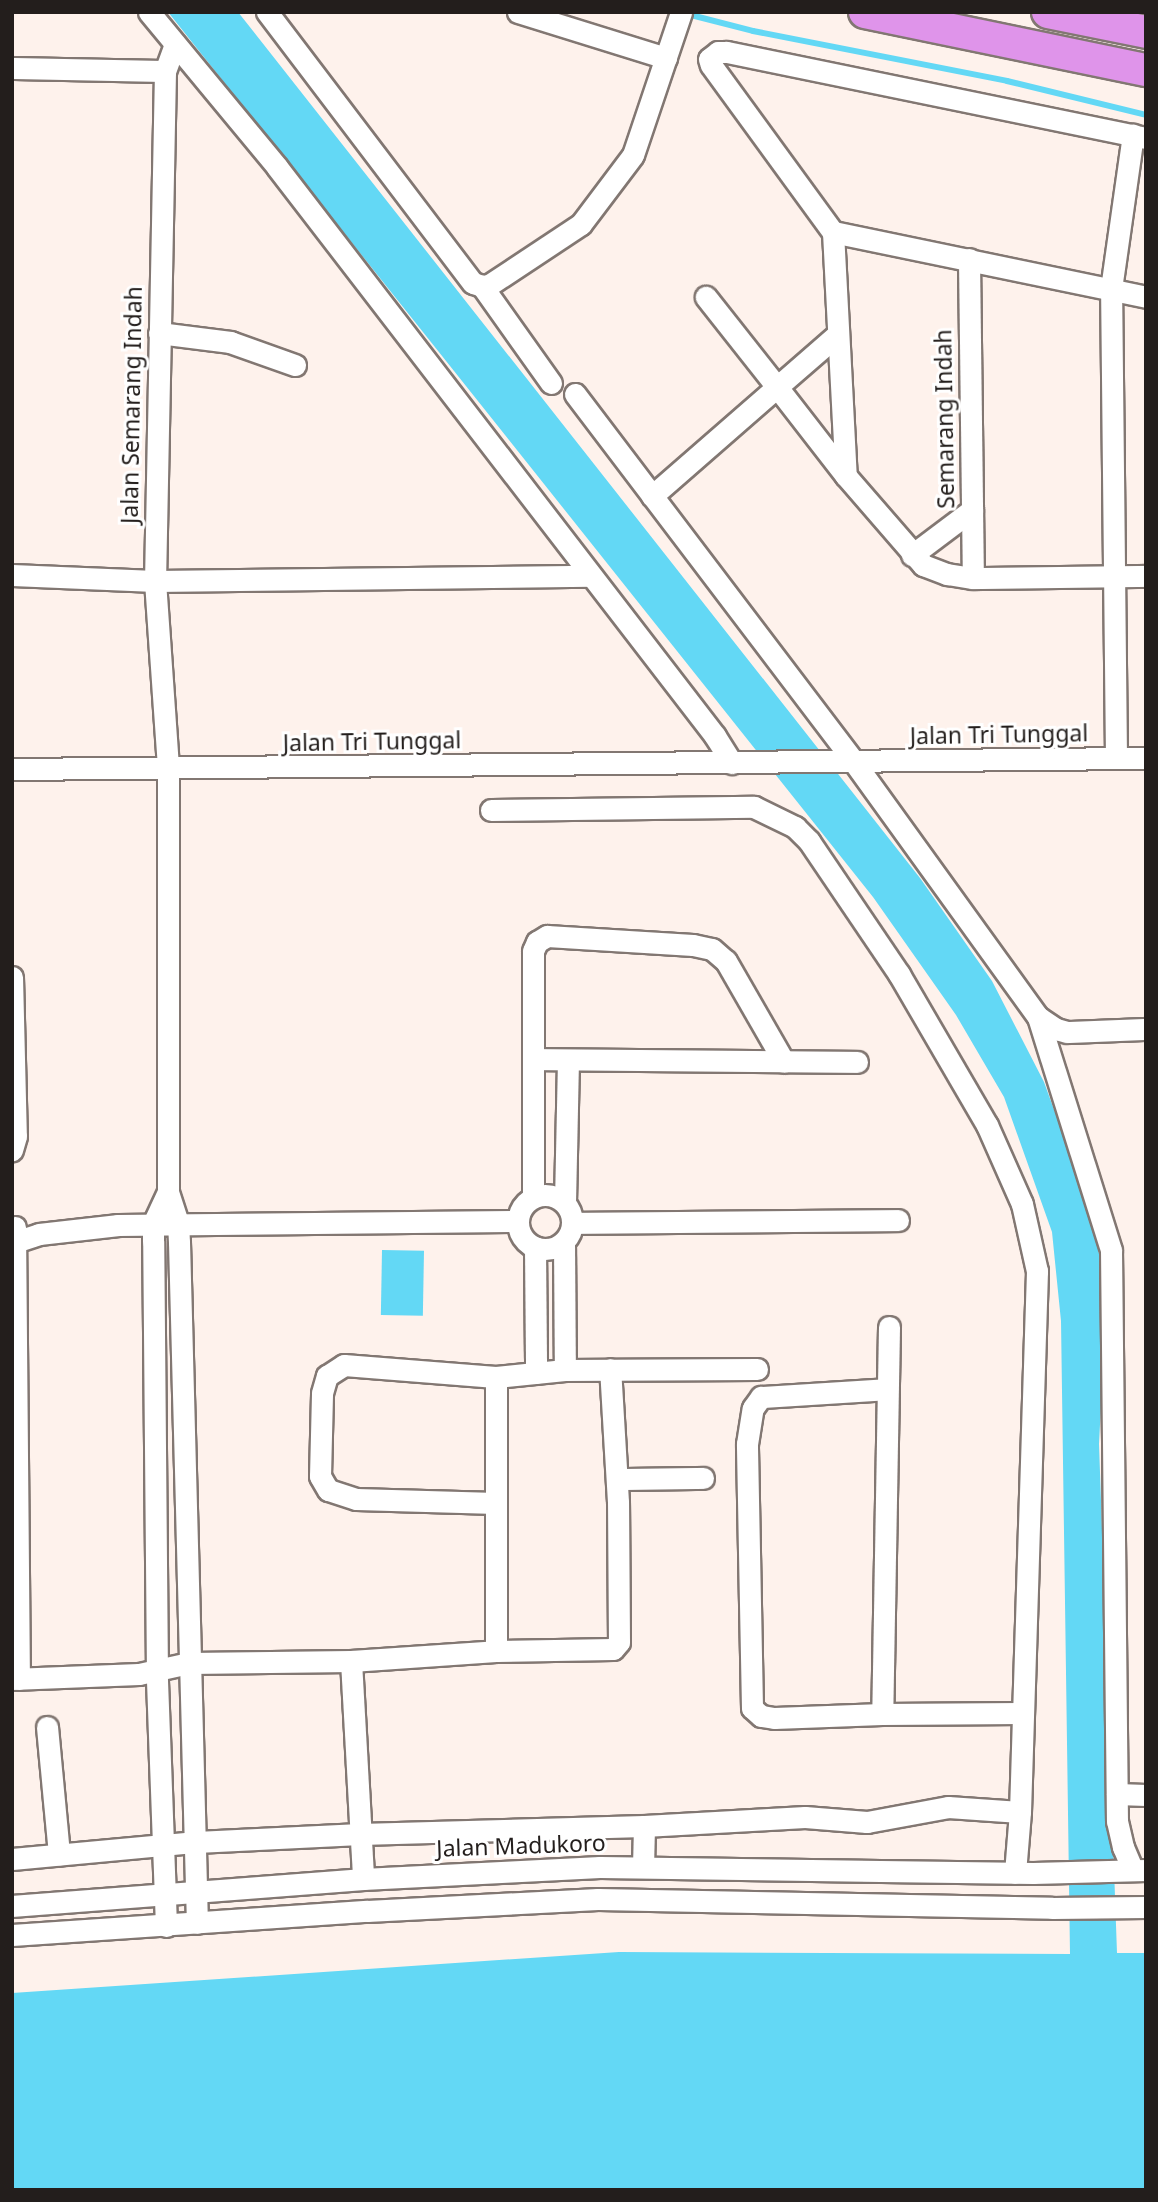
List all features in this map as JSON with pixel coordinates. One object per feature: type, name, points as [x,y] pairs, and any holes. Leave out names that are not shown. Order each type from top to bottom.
[{"type":"highway","points":[[865,12],[1146,70]]},
{"type":"highway","points":[[1048,12],[1146,32]]},
{"type":"highway","points":[[1108,12],[1146,20]]},
{"type":"street","points":[[149,12],[277,167],[732,763]]},
{"type":"street","points":[[267,12],[473,284],[482,286],[489,285],[581,224],[633,155],[680,16]]},
{"type":"street","points":[[518,12],[666,58]]},
{"type":"street","name":"Jalan Semarang Indah","points":[[168,1192],[168,769],[155,582],[165,71],[175,44]]},
{"type":"street","points":[[846,476],[833,232],[710,65],[711,56],[726,52],[1139,137],[1111,289],[1116,758]]},
{"type":"street","points":[[12,68],[165,71]]},
{"type":"street","points":[[833,232],[1146,297]]},
{"type":"street","name":"Semarang Indah","points":[[969,259],[973,578]]},
{"type":"street","points":[[482,286],[551,383]]},
{"type":"street","points":[[706,297],[846,476],[912,555],[929,569],[973,578],[1146,576]]},
{"type":"street","points":[[159,333],[230,342],[295,365]]},
{"type":"street","points":[[652,496],[838,334]]},
{"type":"street","points":[[575,394],[1038,1017],[1056,1029],[1067,1032],[1146,1029]]},
{"type":"street","points":[[912,555],[972,510]]},
{"type":"street","points":[[12,575],[155,582],[591,576]]},
{"type":"street","name":"Jalan Tri Tunggal","points":[[12,769],[1146,758]]},
{"type":"street","points":[[491,810],[754,807],[774,814],[795,827],[809,841],[906,985],[987,1125],[1022,1204],[1037,1271],[1020,1812],[1032,1873]]},
{"type":"street","points":[[533,1198],[533,951],[537,942],[547,936],[693,945],[712,949],[726,961],[784,1062]]},
{"type":"street","points":[[12,977],[16,1136],[12,1150]]},
{"type":"street","points":[[1038,1017],[1111,1250],[1116,1794],[1118,1832],[1133,1870]]},
{"type":"street","points":[[534,1059],[857,1062]]},
{"type":"street","points":[[565,1370],[568,1061]]},
{"type":"street","points":[[168,1192],[178,1223],[197,1923]]},
{"type":"street","points":[[166,1926],[157,1670],[153,1224],[168,1192]]},
{"type":"street","points":[[546,1194],[568,1223],[555,1248],[534,1247],[526,1241],[518,1221],[520,1211],[533,1198],[546,1194]]},
{"type":"street","points":[[568,1223],[898,1220]]},
{"type":"street","points":[[518,1221],[178,1223],[14,1235],[16,1679],[139,1674],[189,1663],[351,1661],[496,1651],[613,1649],[619,1642],[617,1479],[610,1369]]},
{"type":"street","points":[[534,1247],[536,1373]]},
{"type":"street","points":[[882,1714],[889,1327]]},
{"type":"street","points":[[496,1503],[356,1499],[328,1490],[320,1476],[322,1393],[327,1376],[344,1365],[496,1377],[565,1370],[757,1369]]},
{"type":"street","points":[[496,1377],[496,1651]]},
{"type":"street","points":[[887,1389],[761,1397],[752,1408],[747,1444],[752,1708],[761,1716],[774,1718],[1022,1713]]},
{"type":"street","points":[[155,1462],[184,1462]]},
{"type":"street","points":[[617,1479],[703,1479]]},
{"type":"street","points":[[351,1661],[363,1879]]},
{"type":"street","points":[[47,1727],[59,1854]]},
{"type":"street","points":[[1116,1794],[1146,1795]]},
{"type":"street","points":[[12,1859],[196,1842],[360,1834],[644,1826],[805,1817],[867,1822],[948,1807],[1020,1812]]},
{"type":"street","points":[[643,1867],[644,1826]]},
{"type":"street","name":"Jalan Madukoro","points":[[12,1906],[363,1879],[643,1867],[1032,1873],[1133,1870]]},
{"type":"street","points":[[12,1935],[598,1899],[1043,1908],[1146,1907]]},
{"type":"water","points":[[168,12],[238,12],[920,878],[992,981],[1044,1082],[1089,1206],[1101,1263],[1105,1327],[1099,1444],[1117,1953],[1146,1953],[1146,2190],[12,2190],[12,1993],[619,1952],[1070,1954],[1061,1321],[1052,1232],[1004,1097],[956,1015],[873,897]]},
{"type":"water","points":[[382,1250],[424,1251],[423,1316],[381,1315]]},
{"type":"waterway","points":[[683,13],[753,31],[1007,81],[1146,115]]}]
